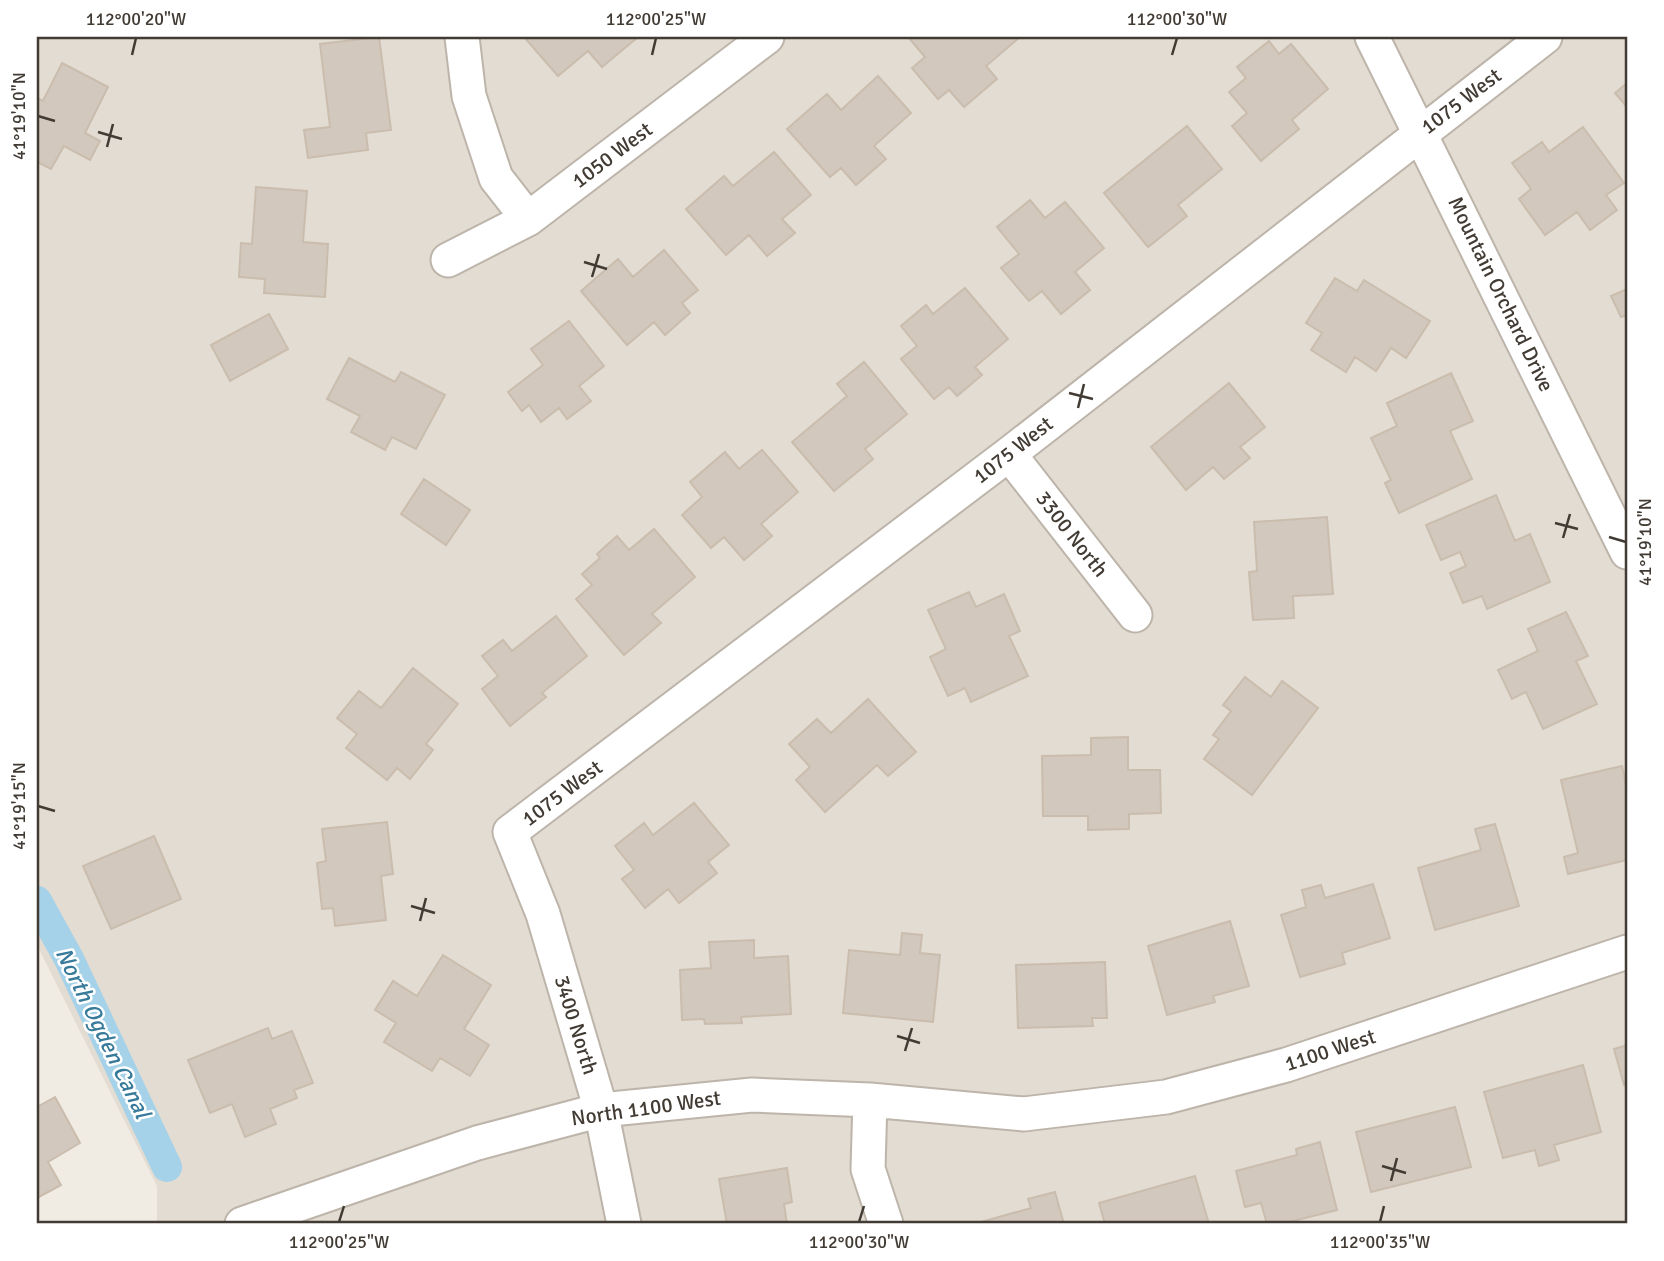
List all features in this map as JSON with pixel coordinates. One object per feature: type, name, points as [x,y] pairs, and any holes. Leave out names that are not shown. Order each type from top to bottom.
[{"type":"street","points":[[462,37],[469,96],[496,178],[528,219]]},
{"type":"street","name":"1050 West","points":[[447,260],[528,219],[767,37]]},
{"type":"street","name":"Mountain Orchard Drive","points":[[1373,37],[1627,552]]},
{"type":"street","name":"1075 West","points":[[510,832],[1009,454],[1545,37]]},
{"type":"street","name":"3300 North","points":[[1009,454],[1135,615]]},
{"type":"street","name":"3400 North","points":[[510,832],[543,914],[601,1110],[624,1224]]},
{"type":"street","name":"1100 West","points":[[1024,1114],[1179,1093],[1286,1065],[1627,952]]},
{"type":"street","name":"North 1100 West","points":[[242,1224],[477,1143],[601,1110],[752,1095],[870,1100],[1024,1114]]},
{"type":"street","points":[[870,1100],[868,1169],[886,1224]]},
{"type":"shaded area","points":[[37,37],[1627,37],[1627,1224],[150,1224],[157,1220],[157,1186],[37,945]]},
{"type":"building","points":[[379,37],[391,130],[366,133],[368,150],[308,158],[304,130],[330,127],[320,44]]},
{"type":"building","points":[[524,37],[638,37],[602,67],[588,51],[558,76]]},
{"type":"building","points":[[908,37],[1020,37],[986,66],[997,79],[964,107],[949,90],[938,99],[912,68],[925,57]]},
{"type":"building","points":[[1269,41],[1279,54],[1291,44],[1328,89],[1292,120],[1299,129],[1261,161],[1232,126],[1247,113],[1229,92],[1246,78],[1237,67]]},
{"type":"building","points":[[62,63],[108,87],[85,133],[100,141],[90,160],[64,146],[51,169],[37,162],[37,98],[43,101]]},
{"type":"building","points":[[878,76],[911,113],[874,146],[886,159],[856,185],[841,168],[830,177],[787,129],[827,94],[841,110]]},
{"type":"building","points":[[1627,83],[1627,107],[1615,93]]},
{"type":"building","points":[[1187,126],[1222,169],[1178,205],[1187,216],[1148,247],[1104,193]]},
{"type":"building","points":[[1583,127],[1624,183],[1606,195],[1617,210],[1590,230],[1577,212],[1545,235],[1519,199],[1531,189],[1512,163],[1542,142],[1549,152]]},
{"type":"building","points":[[774,152],[811,195],[782,219],[795,233],[767,256],[749,235],[726,255],[686,209],[724,176],[733,186]]},
{"type":"building","points":[[256,187],[307,191],[303,242],[328,244],[325,297],[264,293],[265,279],[239,277],[241,243],[252,244]]},
{"type":"building","points":[[1030,200],[1045,218],[1065,202],[1104,248],[1075,272],[1090,290],[1061,314],[1042,291],[1029,301],[1001,268],[1019,254],[997,227]]},
{"type":"building","points":[[664,250],[698,290],[682,303],[690,313],[665,335],[654,322],[627,345],[581,291],[618,259],[633,277]]},
{"type":"building","points":[[1335,278],[1357,291],[1364,280],[1430,321],[1406,358],[1391,348],[1376,371],[1355,357],[1346,372],[1311,350],[1322,333],[1306,323]]},
{"type":"building","points":[[965,288],[1008,339],[975,367],[982,375],[957,396],[949,387],[934,399],[901,359],[917,346],[901,326],[926,305],[933,314]]},
{"type":"building","points":[[1627,289],[1627,315],[1621,317],[1611,296]]},
{"type":"building","points":[[269,314],[288,349],[230,381],[211,345]]},
{"type":"building","points":[[569,321],[604,366],[579,386],[591,401],[567,419],[559,408],[541,422],[529,405],[522,411],[508,392],[543,365],[531,349]]},
{"type":"building","points":[[349,358],[395,382],[401,372],[445,395],[416,449],[392,437],[385,450],[351,432],[360,416],[327,399]]},
{"type":"building","points":[[864,362],[907,414],[865,449],[873,459],[834,491],[792,442],[847,396],[837,384]]},
{"type":"building","points":[[1451,373],[1473,421],[1450,431],[1472,479],[1399,513],[1385,483],[1391,480],[1371,438],[1397,426],[1387,403]]},
{"type":"building","points":[[1229,383],[1265,427],[1240,447],[1250,458],[1224,479],[1213,467],[1186,490],[1151,447]]},
{"type":"building","points":[[762,450],[798,492],[761,524],[772,536],[744,560],[724,537],[711,548],[682,515],[702,497],[690,482],[725,452],[739,469]]},
{"type":"building","points":[[424,479],[470,510],[446,545],[401,514]]},
{"type":"building","points":[[1496,495],[1515,541],[1530,534],[1550,582],[1487,609],[1482,596],[1463,603],[1450,573],[1466,566],[1460,552],[1441,560],[1426,525]]},
{"type":"building","points":[[1327,517],[1333,594],[1293,596],[1294,618],[1253,620],[1249,572],[1257,571],[1254,522]]},
{"type":"building","points":[[654,529],[695,577],[652,614],[661,623],[624,655],[576,599],[592,585],[582,574],[600,558],[597,554],[617,536],[629,550]]},
{"type":"building","points":[[969,592],[976,607],[1004,594],[1020,631],[1009,636],[1028,676],[971,702],[965,688],[948,696],[930,657],[946,649],[928,610]]},
{"type":"building","points":[[1566,612],[1588,656],[1576,661],[1597,704],[1543,729],[1526,692],[1512,699],[1498,670],[1538,651],[1528,629]]},
{"type":"building","points":[[556,616],[587,656],[542,693],[546,697],[510,726],[482,689],[498,676],[482,656],[503,640],[512,651]]},
{"type":"building","points":[[413,668],[458,704],[426,744],[433,750],[410,779],[397,768],[387,780],[346,748],[357,734],[337,718],[359,691],[381,708]]},
{"type":"building","points":[[1245,677],[1271,697],[1282,681],[1318,708],[1252,795],[1204,759],[1219,739],[1213,735],[1231,711],[1223,705]]},
{"type":"building","points":[[868,699],[916,752],[888,776],[877,765],[825,812],[796,780],[810,767],[789,744],[817,719],[831,733]]},
{"type":"building","points":[[1128,737],[1128,770],[1160,770],[1161,813],[1129,814],[1129,829],[1088,830],[1088,816],[1043,816],[1042,756],[1091,755],[1091,738]]},
{"type":"building","points":[[1622,766],[1627,790],[1627,860],[1568,874],[1564,857],[1578,853],[1561,780]]},
{"type":"building","points":[[694,803],[729,845],[708,862],[717,873],[679,903],[668,889],[645,908],[622,879],[634,870],[615,846],[644,823],[653,835]]},
{"type":"building","points":[[387,822],[393,874],[381,876],[386,920],[335,926],[333,908],[322,909],[317,863],[326,861],[322,829]]},
{"type":"building","points":[[1495,824],[1519,906],[1435,930],[1418,868],[1481,850],[1475,829]]},
{"type":"building","points":[[154,836],[181,899],[111,929],[83,866]]},
{"type":"building","points":[[1373,884],[1390,938],[1342,953],[1345,964],[1300,977],[1281,915],[1306,907],[1302,890],[1321,885],[1325,898]]},
{"type":"building","points":[[1230,921],[1249,986],[1213,996],[1215,1002],[1167,1015],[1148,946]]},
{"type":"building","points":[[902,933],[922,935],[920,953],[940,955],[933,1022],[843,1013],[849,950],[900,955]]},
{"type":"building","points":[[754,940],[754,958],[788,956],[791,1014],[741,1017],[742,1023],[705,1024],[704,1019],[682,1020],[680,970],[711,968],[709,942]]},
{"type":"building","points":[[443,955],[491,985],[464,1029],[489,1045],[470,1076],[440,1058],[432,1071],[384,1042],[396,1023],[375,1010],[393,981],[417,996]]},
{"type":"building","points":[[1105,962],[1107,1018],[1092,1018],[1093,1026],[1018,1028],[1016,965]]},
{"type":"building","points":[[268,1028],[272,1039],[292,1031],[313,1083],[294,1090],[297,1098],[270,1109],[276,1124],[245,1137],[232,1104],[210,1113],[188,1060]]},
{"type":"building","points":[[1627,1045],[1627,1084],[1624,1085],[1614,1049]]},
{"type":"building","points":[[1583,1065],[1601,1132],[1554,1145],[1559,1160],[1539,1166],[1535,1150],[1503,1158],[1484,1092]]},
{"type":"building","points":[[55,1097],[80,1143],[48,1162],[61,1185],[37,1198],[37,1107]]},
{"type":"building","points":[[1455,1107],[1471,1167],[1371,1192],[1356,1132]]},
{"type":"building","points":[[1320,1142],[1337,1210],[1281,1224],[1267,1224],[1261,1203],[1245,1207],[1236,1171],[1297,1155],[1296,1149]]},
{"type":"building","points":[[787,1168],[792,1202],[784,1204],[787,1224],[727,1224],[719,1179]]},
{"type":"building","points":[[1195,1176],[1209,1224],[1105,1224],[1099,1203]]},
{"type":"building","points":[[1055,1192],[1064,1224],[974,1224],[1031,1208],[1028,1199]]},
{"type":"waterway","name":"North Ogden Canal","points":[[37,901],[69,959],[167,1167]]}]
